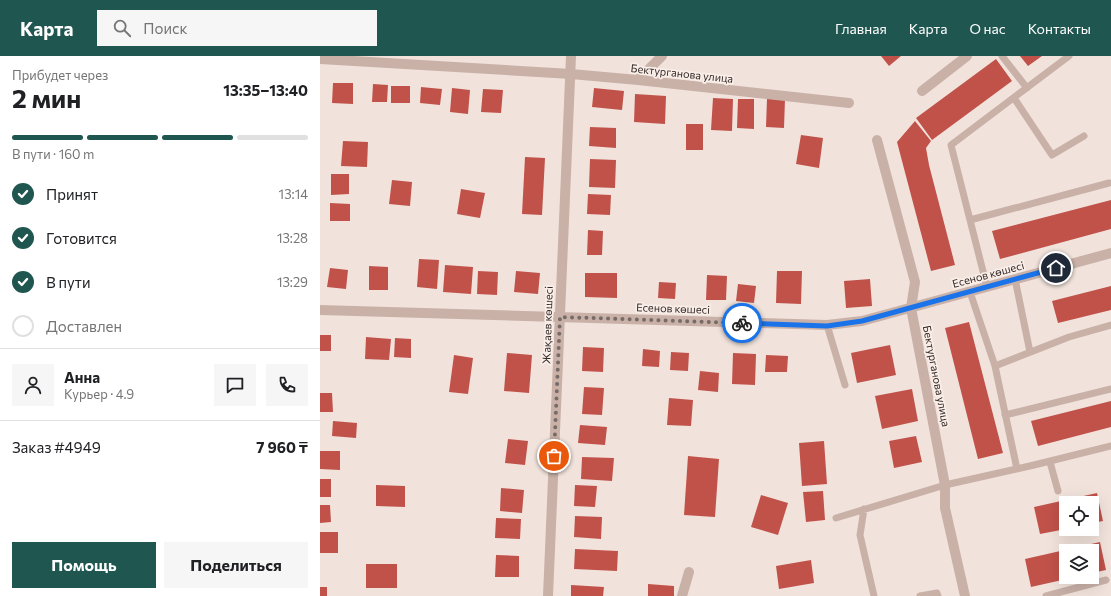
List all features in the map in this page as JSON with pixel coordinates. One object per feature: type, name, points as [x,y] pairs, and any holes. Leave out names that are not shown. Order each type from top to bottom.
[{"type":"street","name":"Жақаев көшесі","points":[[548,596],[571,56]]},
{"type":"street","points":[[638,80],[662,56]]},
{"type":"street","points":[[922,91],[967,56]]},
{"type":"street","name":"Бектурганова улица","points":[[320,60],[570,74],[849,103]]},
{"type":"street","name":"Бектурганова улица","points":[[877,140],[915,282],[911,308],[945,485],[945,508],[965,596]]},
{"type":"street","name":"Есенов көшесі","points":[[320,310],[827,326],[862,321],[1111,253]]},
{"type":"street","points":[[682,596],[689,572]]},
{"type":"lane","points":[[1002,56],[1027,88]]},
{"type":"lane","points":[[987,287],[951,145],[1069,56]]},
{"type":"lane","points":[[1014,98],[1052,154],[1084,136]]},
{"type":"lane","points":[[970,220],[1109,183]]},
{"type":"lane","points":[[1015,280],[1030,352]]},
{"type":"lane","points":[[970,292],[995,366],[1017,469]]},
{"type":"lane","points":[[827,326],[845,385]]},
{"type":"lane","points":[[995,366],[1068,337],[1111,326]]},
{"type":"lane","points":[[1005,415],[1111,389]]},
{"type":"lane","points":[[836,518],[945,485],[1050,462],[1111,446]]},
{"type":"lane","points":[[1050,462],[1058,491]]},
{"type":"lane","points":[[864,509],[860,535],[874,596]]},
{"type":"lane","points":[[1046,596],[1106,580]]},
{"type":"lane","points":[[920,596],[937,592],[938,596]]},
{"type":"building","points":[[881,56],[901,56],[889,66]]},
{"type":"building","points":[[1020,56],[1042,56],[1028,66]]},
{"type":"building","points":[[996,59],[1012,81],[932,140],[916,118]]},
{"type":"building","points":[[333,83],[353,83],[353,104],[332,103]]},
{"type":"building","points":[[373,84],[388,85],[387,102],[372,102]]},
{"type":"building","points":[[391,86],[410,86],[410,103],[391,103]]},
{"type":"building","points":[[421,87],[442,89],[440,105],[420,103]]},
{"type":"building","points":[[452,88],[470,90],[468,114],[450,112]]},
{"type":"building","points":[[594,88],[624,91],[622,110],[592,107]]},
{"type":"building","points":[[483,89],[503,90],[501,113],[481,112]]},
{"type":"building","points":[[635,94],[666,96],[665,124],[634,122]]},
{"type":"building","points":[[713,98],[733,99],[732,131],[711,130]]},
{"type":"building","points":[[767,98],[785,99],[784,128],[766,127]]},
{"type":"building","points":[[738,99],[754,99],[754,129],[737,128]]},
{"type":"building","points":[[915,121],[931,141],[926,148],[929,165],[955,265],[931,271],[897,142]]},
{"type":"building","points":[[686,124],[703,124],[703,150],[686,150]]},
{"type":"building","points":[[590,127],[616,128],[616,148],[589,146]]},
{"type":"building","points":[[801,135],[823,138],[819,168],[796,164]]},
{"type":"building","points":[[343,141],[368,142],[367,167],[341,166]]},
{"type":"building","points":[[525,157],[545,158],[542,215],[522,214]]},
{"type":"building","points":[[590,159],[616,160],[615,188],[589,187]]},
{"type":"building","points":[[331,174],[349,174],[349,194],[331,195]]},
{"type":"building","points":[[392,180],[412,182],[410,206],[389,204]]},
{"type":"building","points":[[461,189],[485,193],[480,218],[457,214]]},
{"type":"building","points":[[588,194],[611,195],[610,215],[587,214]]},
{"type":"building","points":[[1111,200],[1111,229],[1000,259],[992,231]]},
{"type":"building","points":[[330,203],[350,204],[350,221],[330,221]]},
{"type":"building","points":[[588,230],[603,231],[602,255],[587,255]]},
{"type":"building","points":[[419,259],[439,260],[437,289],[417,287]]},
{"type":"building","points":[[445,265],[473,267],[471,294],[443,292]]},
{"type":"building","points":[[369,266],[388,267],[388,290],[369,290]]},
{"type":"building","points":[[330,268],[348,270],[346,289],[327,287]]},
{"type":"building","points":[[478,271],[498,272],[497,295],[477,294]]},
{"type":"building","points":[[516,271],[540,273],[538,294],[514,292]]},
{"type":"building","points":[[777,271],[802,271],[801,304],[776,303]]},
{"type":"building","points":[[585,273],[617,273],[617,298],[585,297]]},
{"type":"building","points":[[707,275],[727,276],[726,300],[706,300]]},
{"type":"building","points":[[870,279],[872,306],[846,308],[844,281]]},
{"type":"building","points":[[659,282],[676,283],[675,299],[658,298]]},
{"type":"building","points":[[738,284],[756,286],[754,303],[736,301]]},
{"type":"building","points":[[1111,286],[1111,310],[1058,323],[1052,301]]},
{"type":"building","points":[[969,322],[1003,453],[978,459],[945,328]]},
{"type":"building","points":[[320,335],[331,335],[331,351],[320,351]]},
{"type":"building","points":[[366,337],[391,339],[389,360],[365,359]]},
{"type":"building","points":[[395,338],[411,339],[411,358],[394,357]]},
{"type":"building","points":[[890,345],[896,375],[857,383],[851,353]]},
{"type":"building","points":[[583,347],[604,348],[603,372],[582,371]]},
{"type":"building","points":[[643,349],[660,351],[659,367],[642,366]]},
{"type":"building","points":[[671,352],[689,353],[688,371],[670,370]]},
{"type":"building","points":[[507,353],[532,355],[529,393],[504,391]]},
{"type":"building","points":[[733,353],[756,354],[755,385],[732,384]]},
{"type":"building","points":[[454,355],[473,358],[468,394],[449,392]]},
{"type":"building","points":[[766,355],[788,356],[787,372],[765,372]]},
{"type":"building","points":[[700,371],[719,373],[718,392],[698,390]]},
{"type":"building","points":[[584,387],[604,388],[602,415],[582,414]]},
{"type":"building","points":[[912,389],[918,421],[882,429],[875,396]]},
{"type":"building","points":[[320,393],[332,393],[333,412],[320,412]]},
{"type":"building","points":[[669,398],[693,400],[691,426],[667,425]]},
{"type":"building","points":[[1111,401],[1111,427],[1038,446],[1031,421]]},
{"type":"building","points":[[333,421],[357,423],[356,438],[332,436]]},
{"type":"building","points":[[580,425],[607,427],[605,445],[578,443]]},
{"type":"building","points":[[916,436],[922,462],[894,468],[889,441]]},
{"type":"building","points":[[508,439],[528,441],[525,465],[505,463]]},
{"type":"building","points":[[824,441],[827,484],[802,486],[799,443]]},
{"type":"building","points":[[320,451],[340,451],[340,470],[320,469]]},
{"type":"building","points":[[688,456],[719,459],[715,517],[684,515]]},
{"type":"building","points":[[582,457],[614,458],[612,481],[581,479]]},
{"type":"building","points":[[320,479],[331,479],[331,497],[320,497]]},
{"type":"building","points":[[376,485],[405,486],[405,507],[376,506]]},
{"type":"building","points":[[575,485],[597,486],[595,507],[574,506]]},
{"type":"building","points":[[501,488],[524,490],[522,513],[500,511]]},
{"type":"building","points":[[823,491],[825,520],[806,522],[803,492]]},
{"type":"building","points":[[1097,493],[1098,496],[1084,496]]},
{"type":"building","points":[[761,495],[788,503],[778,535],[751,527]]},
{"type":"building","points":[[1059,501],[1059,530],[1040,534],[1034,507]]},
{"type":"building","points":[[1099,502],[1103,521],[1099,522]]},
{"type":"building","points":[[320,505],[330,505],[331,522],[320,523]]},
{"type":"building","points":[[575,516],[602,517],[601,539],[574,537]]},
{"type":"building","points":[[496,518],[521,519],[520,539],[495,538]]},
{"type":"building","points":[[320,532],[338,532],[338,553],[320,553]]},
{"type":"building","points":[[1100,542],[1106,570],[1099,572],[1099,544],[1091,544]]},
{"type":"building","points":[[575,549],[618,551],[617,571],[574,569]]},
{"type":"building","points":[[1059,551],[1059,581],[1031,587],[1025,559]]},
{"type":"building","points":[[496,555],[519,556],[519,577],[495,577]]},
{"type":"building","points":[[811,560],[814,583],[779,589],[776,566]]},
{"type":"building","points":[[366,564],[397,564],[397,588],[366,588]]},
{"type":"building","points":[[648,584],[674,586],[674,596],[648,596]]},
{"type":"building","points":[[571,585],[604,587],[603,596],[571,596]]},
{"type":"building","points":[[320,587],[327,587],[327,596],[320,596]]},
{"type":"way so far","points":[[554,456],[560,317],[742,323]]},
{"type":"route","points":[[742,323],[827,326],[862,321],[1056,268]]}]
